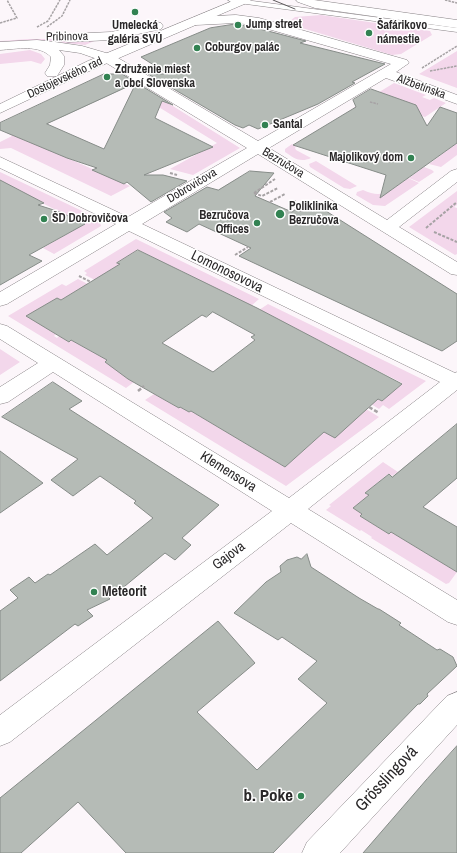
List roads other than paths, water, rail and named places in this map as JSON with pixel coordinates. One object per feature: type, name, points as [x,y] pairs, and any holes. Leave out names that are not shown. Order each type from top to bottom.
[{"type":"street","name":"Dostojevského rad","points":[[0,99],[95,52],[219,0]]},
{"type":"street","name":"Dostojevského rad","points":[[0,109],[108,58],[242,0]]},
{"type":"street","points":[[302,0],[338,8],[457,24]]},
{"type":"street","points":[[338,8],[382,1]]},
{"type":"street","points":[[196,21],[255,21],[402,63],[385,73]]},
{"type":"street","name":"Pribinova","points":[[0,39],[103,37],[158,26]]},
{"type":"street","name":"Pribinova","points":[[0,46],[37,44],[63,45],[95,52],[108,58]]},
{"type":"street","points":[[37,44],[51,49],[58,56],[57,65],[52,72]]},
{"type":"street","name":"Bezručova","points":[[108,58],[457,270]]},
{"type":"street","name":"Dobrovičova","points":[[0,300],[385,73]]},
{"type":"street","name":"Alžbetínska","points":[[385,73],[457,100]]},
{"type":"street","name":"Lomonosovova","points":[[0,162],[456,380]]},
{"type":"street","points":[[388,227],[457,174]]},
{"type":"street","name":"Klemensova","points":[[0,330],[457,614]]},
{"type":"street","points":[[0,397],[53,363]]},
{"type":"street","name":"Gajova","points":[[0,732],[290,510],[456,380]]},
{"type":"street","name":"Grösslingová","points":[[318,853],[457,705]]},
{"type":"lane","points":[[242,0],[457,29]]},
{"type":"tram line","points":[[273,0],[295,9]]},
{"type":"place","name":"Umelecká galéria SVÚ","points":[[135,12]]},
{"type":"place","name":"Jump street","points":[[238,25]]},
{"type":"place","name":"Šafárikovo námestie","points":[[369,33]]},
{"type":"place","name":"Coburgov palác","points":[[197,48]]},
{"type":"place","name":"Združenie miest a obcí Slovenska","points":[[107,77]]},
{"type":"place","name":"Santal","points":[[265,125]]},
{"type":"place","name":"Majolikový dom","points":[[411,158]]},
{"type":"place","name":"Poliklinika Bezručova","points":[[280,214]]},
{"type":"place","name":"ŠD Dobrovičova","points":[[44,219]]},
{"type":"place","name":"Bezručova Offices","points":[[257,223]]},
{"type":"place","name":"Meteorit","points":[[94,592]]},
{"type":"place","name":"b. Poke","points":[[301,796]]}]
